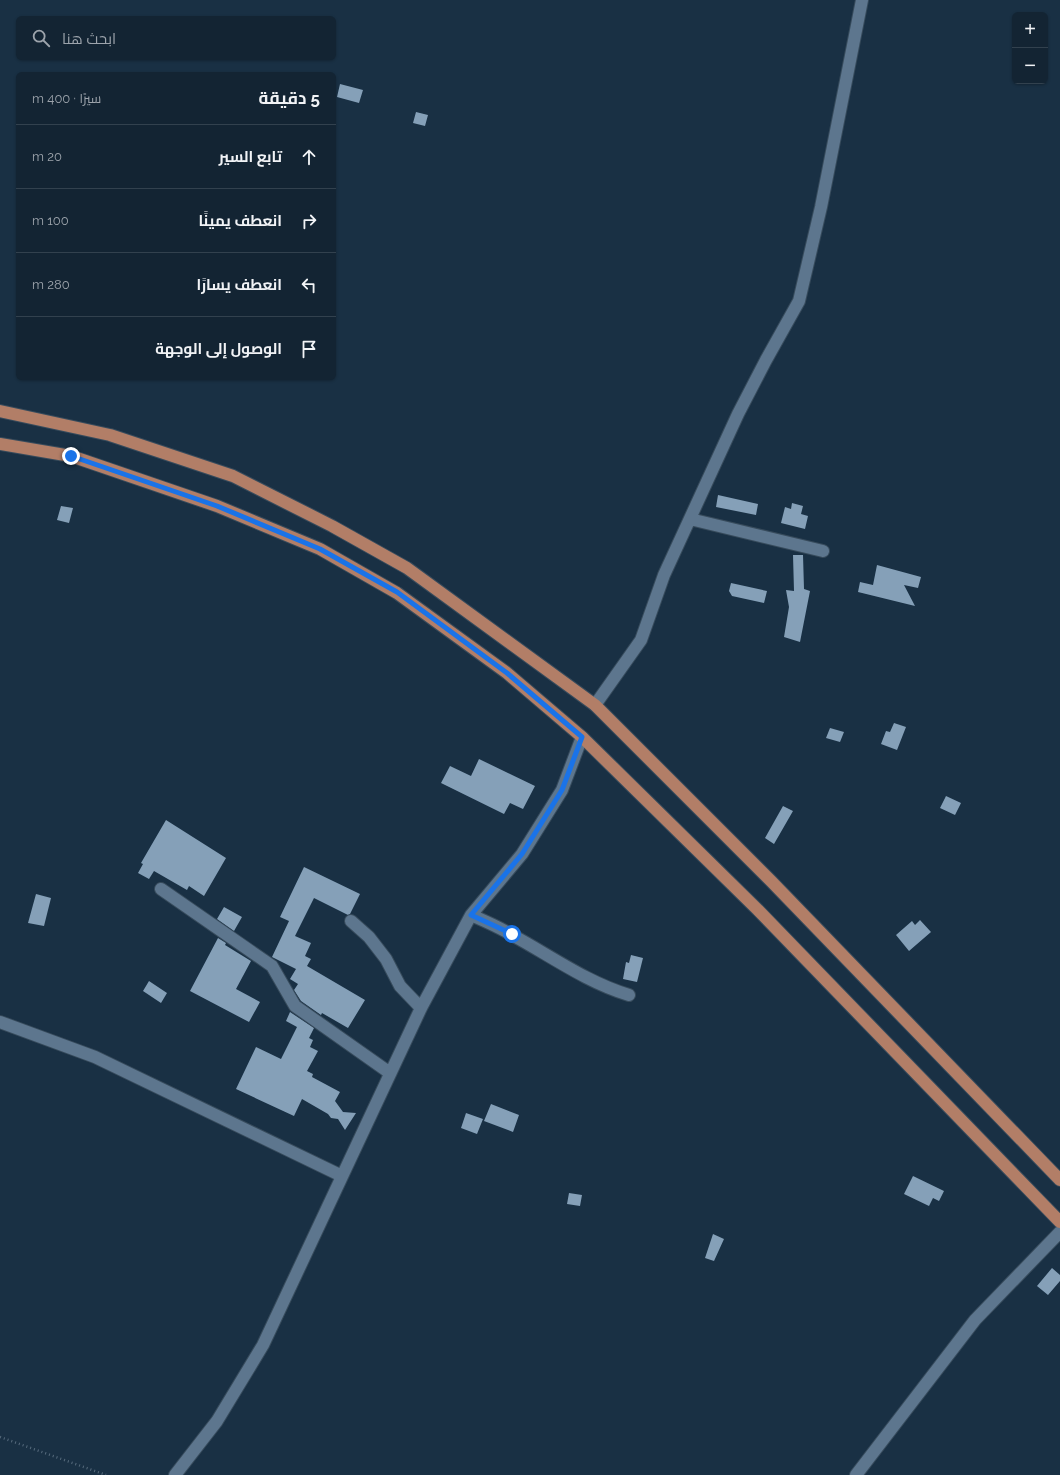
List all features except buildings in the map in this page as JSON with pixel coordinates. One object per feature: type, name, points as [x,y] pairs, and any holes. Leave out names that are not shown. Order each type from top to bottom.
[{"type":"main road","points":[[0,411],[110,435],[233,476],[332,526],[407,568],[595,705],[776,886],[1060,1180]]},
{"type":"main road","points":[[0,444],[71,456],[217,506],[320,549],[397,592],[507,673],[582,737],[758,910],[1060,1222]]},
{"type":"street","points":[[595,705],[641,640],[664,575],[738,414],[799,301],[821,207],[862,0]]},
{"type":"street","points":[[690,519],[823,551]]},
{"type":"street","points":[[175,1475],[217,1421],[263,1345],[421,1008],[471,915],[522,854],[562,790],[582,737]]},
{"type":"street","points":[[161,889],[272,966],[295,1006],[390,1073]]},
{"type":"street","points":[[471,915],[512,934],[564,966],[606,988],[629,995]]},
{"type":"street","points":[[351,921],[369,937],[386,959],[400,986],[421,1008]]},
{"type":"street","points":[[0,1022],[95,1057],[342,1176]]},
{"type":"street","points":[[856,1475],[975,1320],[1060,1232]]},
{"type":"path","points":[[0,1437],[106,1475]]},
{"type":"route","points":[[71,456],[217,506],[320,549],[397,592],[507,673],[582,737],[562,790],[522,854],[471,915],[512,934]]}]
